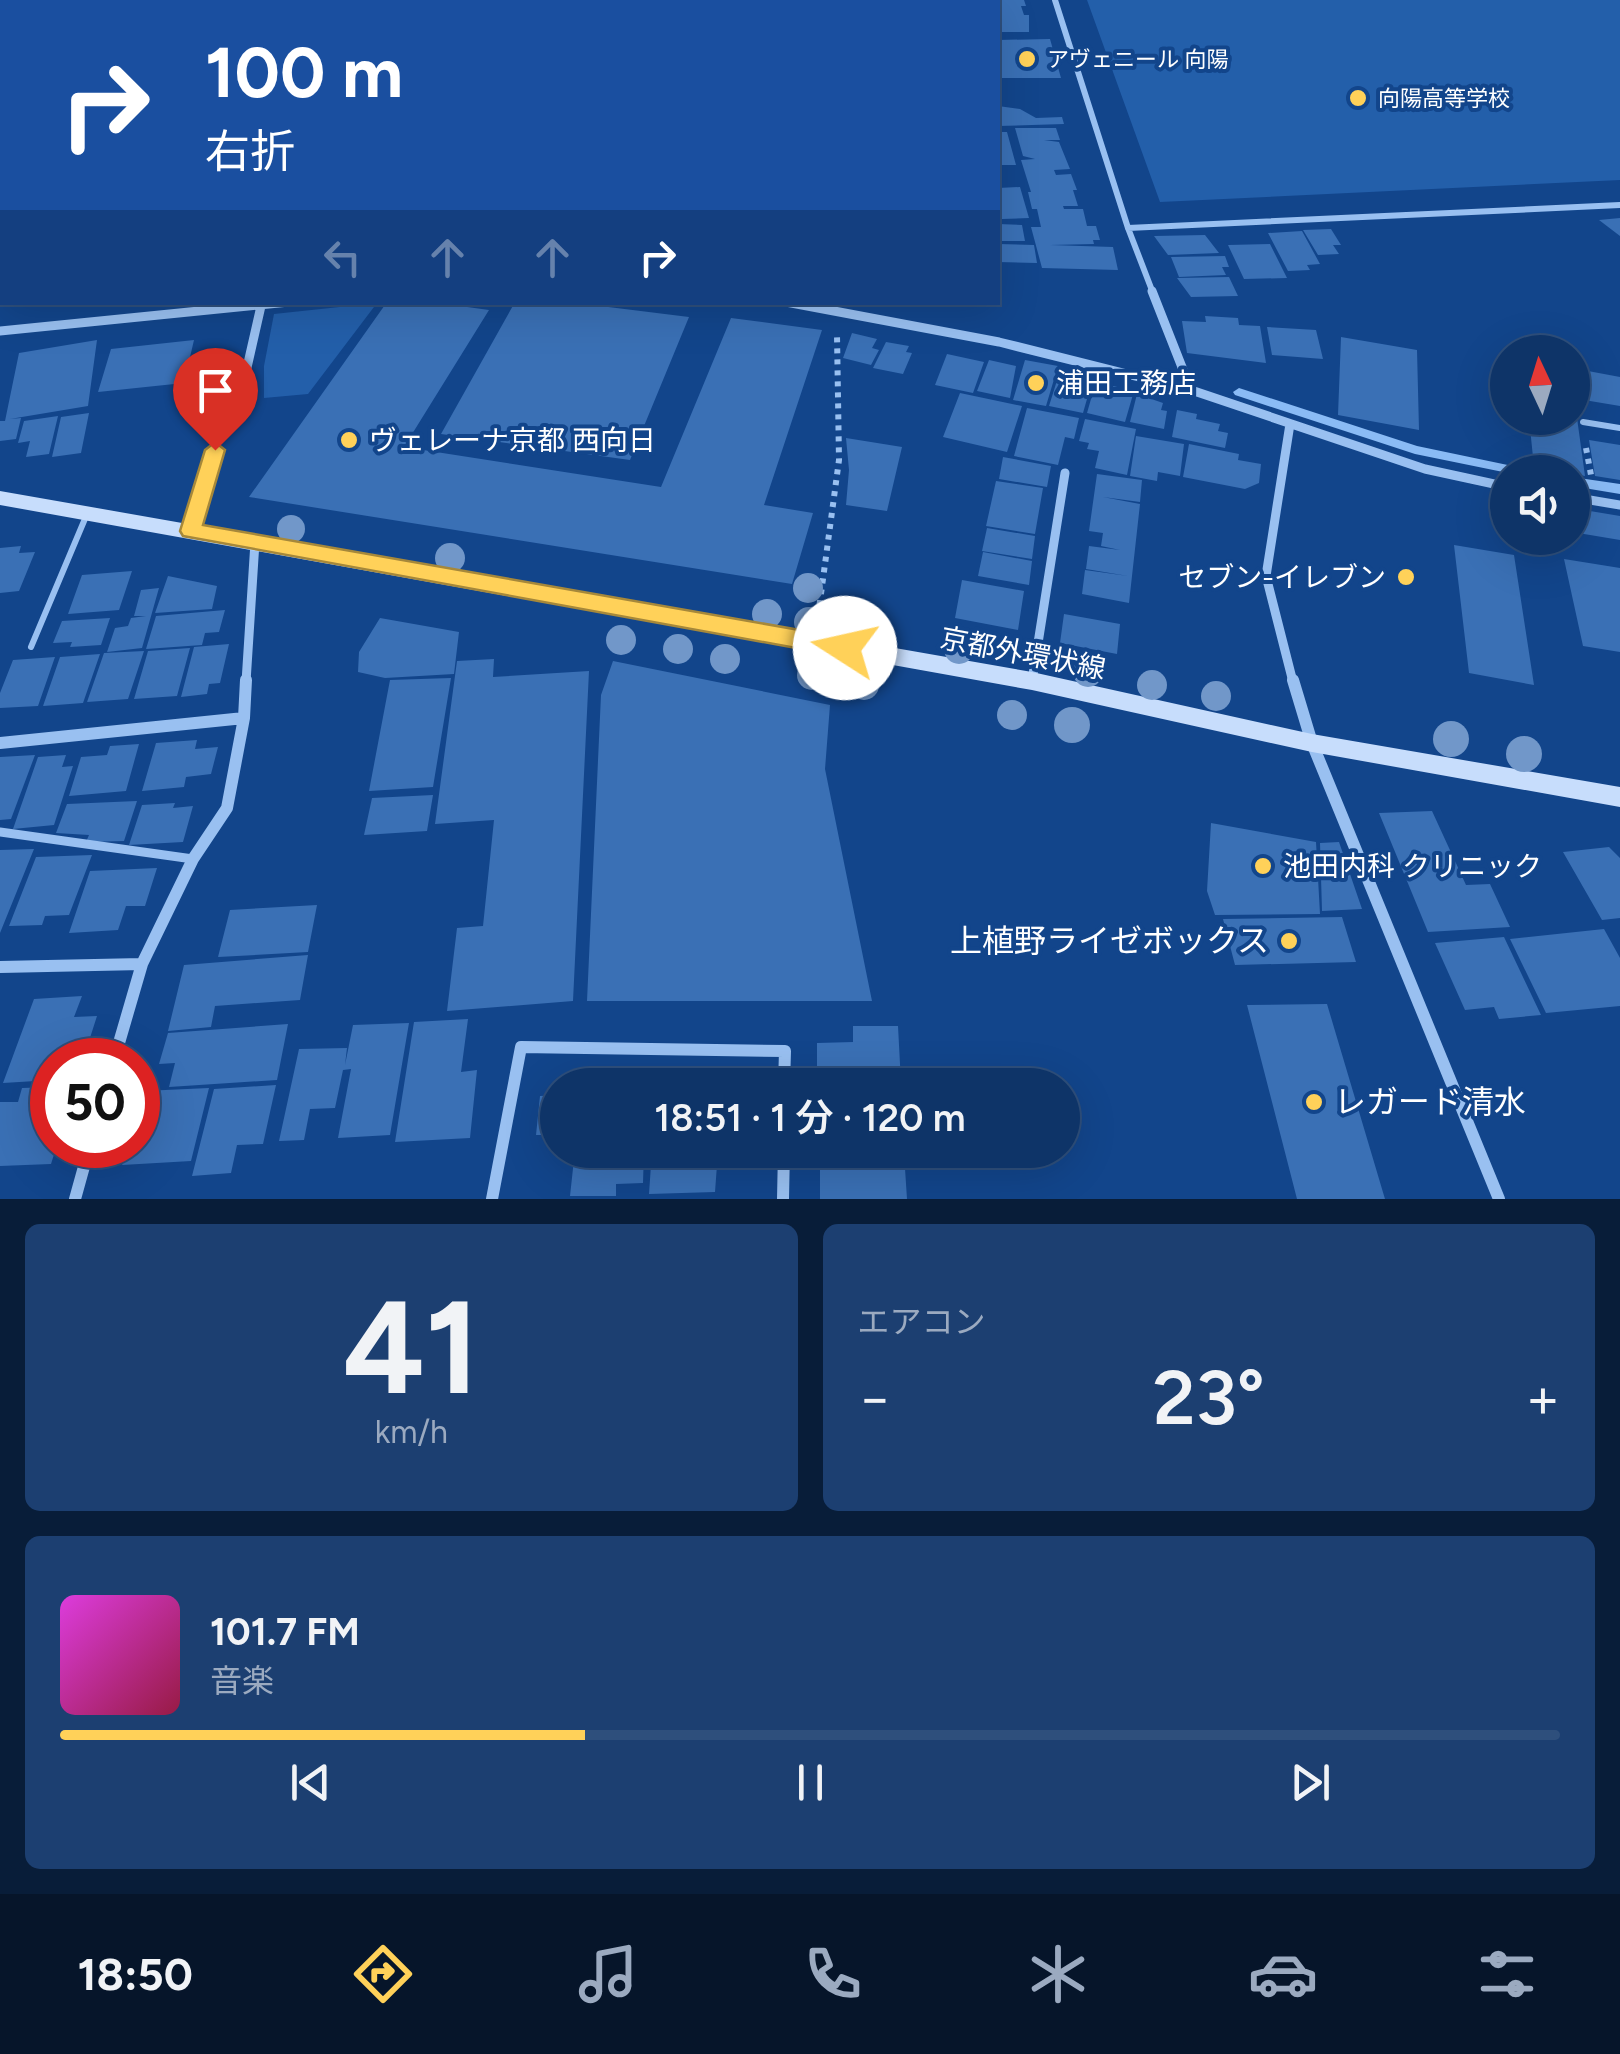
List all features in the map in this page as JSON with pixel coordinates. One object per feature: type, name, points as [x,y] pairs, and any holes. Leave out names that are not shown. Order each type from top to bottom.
[{"type":"main road","name":"京都外環状線","points":[[0,498],[1032,681],[1312,743],[1620,797]]},
{"type":"street","points":[[1055,0],[1128,228],[1191,390]]},
{"type":"street","points":[[1128,228],[1620,205]]},
{"type":"street","points":[[0,331],[269,305]]},
{"type":"street","points":[[807,305],[1000,342],[1191,390],[1425,469],[1490,483]]},
{"type":"street","points":[[191,531],[223,421],[238,407],[262,306]]},
{"type":"street","points":[[1290,424],[1266,576],[1274,622],[1312,743],[1499,1199]]},
{"type":"street","points":[[1032,681],[1065,473]]},
{"type":"street","points":[[1590,500],[1620,505]]},
{"type":"street","points":[[120,1038],[142,964],[194,859],[227,808],[244,718],[255,542]]},
{"type":"street","points":[[0,742],[244,718]]},
{"type":"street","points":[[0,967],[142,964]]},
{"type":"street","points":[[492,1199],[521,1047],[784,1051],[784,1068]]},
{"type":"street","points":[[75,1199],[84,1168]]},
{"type":"street","points":[[783,1199],[784,1168]]},
{"type":"lane","points":[[1590,423],[1620,428]]},
{"type":"lane","points":[[32,647],[88,514]]},
{"type":"lane","points":[[0,832],[194,859]]},
{"type":"path","points":[[815,642],[839,460],[836,309]]},
{"type":"shaded area","name":"向陽高等学校","points":[[1087,0],[1620,0],[1620,180],[1160,202]]},
{"type":"shaded area","points":[[375,305],[308,394],[264,398],[264,366],[274,314]]},
{"type":"building","points":[[1000,0],[1024,0],[1026,6],[1021,6],[1024,15],[1029,15],[1029,32],[1000,32]]},
{"type":"building","name":"アヴェニール 向陽","points":[[1050,39],[1061,78],[1000,78],[1000,40]]},
{"type":"building","points":[[1000,106],[1020,109],[1036,118],[1062,117],[1064,124],[1000,126]]},
{"type":"building","points":[[1015,128],[1056,128],[1060,140],[1044,140],[1059,142],[1070,169],[1054,170],[1056,175],[1071,174],[1077,190],[1073,190],[1078,206],[1063,206],[1064,209],[1083,209],[1087,226],[1096,226],[1100,240],[1093,240],[1094,244],[1050,245],[1113,247],[1118,270],[1042,268],[1031,227],[1041,227],[1037,209],[1032,209],[1021,160],[1035,159],[1023,156]]},
{"type":"building","points":[[1000,132],[1007,132],[1016,165],[1000,165]]},
{"type":"building","points":[[1020,187],[1029,218],[1002,219],[1000,188]]},
{"type":"building","points":[[1620,218],[1620,236],[1599,220]]},
{"type":"building","points":[[1000,224],[1022,225],[1025,241],[1000,241]]},
{"type":"building","points":[[1331,229],[1341,245],[1333,245],[1339,254],[1318,255],[1303,230]]},
{"type":"building","points":[[1302,231],[1320,264],[1307,265],[1310,270],[1288,271],[1268,233]]},
{"type":"building","points":[[1205,235],[1219,253],[1168,255],[1154,236]]},
{"type":"building","points":[[1000,244],[1034,245],[1037,263],[1000,262]]},
{"type":"building","points":[[1270,244],[1287,278],[1244,279],[1228,245]]},
{"type":"building","points":[[1225,256],[1229,267],[1222,267],[1226,275],[1179,277],[1171,257]]},
{"type":"building","points":[[1229,277],[1238,296],[1191,297],[1177,278]]},
{"type":"building","name":"ヴェレーナ京都 西向日","points":[[385,305],[453,305],[489,310],[404,447],[661,487],[731,318],[822,330],[764,505],[813,513],[792,584],[249,497]]},
{"type":"building","points":[[513,305],[592,305],[689,317],[630,460],[441,434]]},
{"type":"building","points":[[1205,316],[1238,318],[1239,325],[1260,326],[1266,363],[1187,353],[1182,321],[1206,322]]},
{"type":"building","points":[[1267,327],[1316,330],[1323,359],[1272,355]]},
{"type":"building","points":[[852,333],[877,339],[872,348],[879,350],[871,365],[843,358]]},
{"type":"building","points":[[1341,337],[1417,350],[1419,430],[1338,415]]},
{"type":"building","points":[[97,340],[88,406],[10,419],[21,418],[16,439],[0,441],[0,421],[5,421],[19,353]]},
{"type":"building","points":[[194,340],[184,383],[98,392],[111,349]]},
{"type":"building","points":[[886,342],[909,346],[906,352],[912,353],[903,374],[873,368]]},
{"type":"building","points":[[947,354],[984,362],[973,393],[935,385]]},
{"type":"building","points":[[989,360],[1016,366],[1010,398],[977,391]]},
{"type":"building","name":"浦田工務店","points":[[1025,360],[1058,366],[1046,406],[1013,400]]},
{"type":"building","points":[[1060,371],[1093,378],[1083,413],[1049,406]]},
{"type":"building","points":[[1590,371],[1620,377],[1620,406],[1590,401]]},
{"type":"building","points":[[1113,386],[1134,391],[1125,422],[1087,413],[1093,392],[1110,396]]},
{"type":"building","points":[[960,393],[1022,406],[1007,452],[943,437]]},
{"type":"building","points":[[1137,394],[1163,403],[1161,410],[1167,411],[1164,429],[1130,422]]},
{"type":"building","points":[[1027,408],[1079,418],[1074,439],[1065,437],[1058,465],[1014,456]]},
{"type":"building","points":[[1177,410],[1220,424],[1218,431],[1228,433],[1225,448],[1172,437]]},
{"type":"building","points":[[89,413],[81,453],[52,457],[61,417]]},
{"type":"building","points":[[58,416],[49,454],[26,457],[30,441],[18,443],[24,421]]},
{"type":"building","points":[[1085,419],[1136,429],[1127,475],[1095,468],[1099,451],[1087,449],[1089,443],[1079,441]]},
{"type":"building","points":[[1531,435],[1579,435],[1582,455],[1533,455]]},
{"type":"building","points":[[1136,436],[1184,444],[1180,476],[1158,472],[1157,481],[1130,476]]},
{"type":"building","points":[[846,438],[902,447],[887,511],[846,505]]},
{"type":"building","points":[[1589,440],[1620,445],[1620,480],[1595,476]]},
{"type":"building","points":[[1189,444],[1239,454],[1238,460],[1261,464],[1259,483],[1245,489],[1183,477]]},
{"type":"building","points":[[1003,457],[1051,466],[1047,487],[999,479]]},
{"type":"building","points":[[1097,474],[1142,480],[1140,502],[1103,497],[1140,504],[1129,603],[1082,594],[1085,570],[1128,576],[1086,569],[1089,546],[1120,550],[1101,546],[1103,533],[1089,531]]},
{"type":"building","points":[[996,481],[1043,488],[1035,534],[986,526]]},
{"type":"building","points":[[1590,511],[1620,516],[1620,540],[1590,535]]},
{"type":"building","points":[[987,528],[1035,536],[1032,559],[982,551]]},
{"type":"building","points":[[1454,545],[1490,551],[1490,555],[1514,555],[1534,685],[1469,673]]},
{"type":"building","points":[[21,546],[19,553],[35,552],[19,591],[0,593],[0,548]]},
{"type":"building","points":[[983,552],[1032,561],[1029,585],[978,576]]},
{"type":"building","points":[[1564,559],[1620,568],[1620,652],[1583,646]]},
{"type":"building","points":[[132,571],[119,610],[68,614],[82,575]]},
{"type":"building","points":[[168,576],[217,586],[212,609],[155,613]]},
{"type":"building","points":[[962,580],[1024,591],[1018,630],[955,618]]},
{"type":"building","points":[[159,588],[142,648],[107,652],[115,628],[128,626],[131,618],[146,616],[134,616],[141,590]]},
{"type":"building","points":[[225,610],[219,632],[205,633],[202,645],[146,649],[156,616]]},
{"type":"building","points":[[1064,614],[1120,624],[1117,654],[1060,643]]},
{"type":"building","points":[[110,618],[101,645],[70,647],[72,642],[53,643],[62,621]]},
{"type":"building","points":[[380,618],[459,632],[454,674],[385,678],[358,672],[359,652]]},
{"type":"building","points":[[229,644],[220,683],[209,684],[207,694],[181,697],[194,647]]},
{"type":"building","points":[[190,648],[177,696],[134,699],[148,651]]},
{"type":"building","points":[[144,651],[128,699],[87,702],[104,653]]},
{"type":"building","points":[[100,654],[83,703],[43,706],[60,657]]},
{"type":"building","points":[[55,657],[38,706],[0,708],[0,693],[13,660]]},
{"type":"building","points":[[494,659],[493,677],[589,671],[573,1001],[447,1011],[457,928],[483,926],[494,820],[435,824],[457,661]]},
{"type":"building","points":[[613,661],[830,705],[825,769],[872,1001],[587,1001],[601,695]]},
{"type":"building","points":[[451,678],[433,787],[369,791],[390,680]]},
{"type":"building","points":[[197,740],[195,749],[218,747],[211,774],[186,777],[184,787],[142,791],[156,743]]},
{"type":"building","points":[[139,744],[126,791],[69,796],[81,757],[107,755],[110,746]]},
{"type":"building","points":[[35,755],[11,819],[0,820],[0,757]]},
{"type":"building","points":[[66,755],[62,767],[73,766],[54,825],[13,829],[38,757]]},
{"type":"building","points":[[433,795],[427,831],[364,835],[372,798]]},
{"type":"building","points":[[137,801],[124,841],[86,842],[89,835],[56,833],[67,804]]},
{"type":"building","points":[[175,803],[173,808],[193,806],[183,842],[129,845],[142,805]]},
{"type":"building","points":[[1432,811],[1466,885],[1490,884],[1510,927],[1428,932],[1379,813]]},
{"type":"building","name":"池田内科 クリニック","points":[[1211,823],[1316,842],[1320,914],[1215,915],[1207,891]]},
{"type":"building","points":[[1339,842],[1362,909],[1322,911],[1320,843]]},
{"type":"building","points":[[1609,847],[1620,858],[1620,918],[1602,920],[1563,852]]},
{"type":"building","points":[[34,849],[0,933],[0,850]]},
{"type":"building","points":[[92,855],[69,915],[45,916],[42,925],[9,926],[36,857]]},
{"type":"building","points":[[157,868],[145,906],[126,906],[118,930],[69,933],[90,871]]},
{"type":"building","points":[[317,905],[308,952],[218,957],[230,910]]},
{"type":"building","name":"上植野ライゼボックス","points":[[1342,917],[1356,962],[1235,965],[1223,919]]},
{"type":"building","points":[[1604,929],[1620,958],[1620,1006],[1546,1013],[1510,939]]},
{"type":"building","points":[[1504,937],[1541,1015],[1499,1019],[1494,1007],[1465,1010],[1435,943]]},
{"type":"building","points":[[308,955],[300,1000],[215,1006],[211,1027],[168,1031],[184,965]]},
{"type":"building","points":[[82,996],[74,1017],[97,1016],[90,1038],[30,1038],[30,1081],[3,1083],[34,999]]},
{"type":"building","name":"レガード清水","points":[[1327,1004],[1385,1199],[1297,1199],[1247,1005]]},
{"type":"building","points":[[468,1019],[461,1072],[477,1070],[470,1138],[395,1142],[414,1022]]},
{"type":"building","points":[[409,1023],[390,1135],[338,1138],[351,1069],[343,1070],[335,1108],[310,1109],[304,1140],[279,1141],[299,1049],[347,1048],[345,1065],[353,1025]]},
{"type":"building","points":[[288,1024],[277,1080],[169,1087],[175,1063],[160,1064],[168,1033]]},
{"type":"building","points":[[853,1026],[898,1026],[900,1068],[817,1068],[817,1043],[853,1042]]},
{"type":"building","points":[[276,1085],[263,1144],[237,1145],[231,1173],[192,1176],[214,1089]]},
{"type":"building","points":[[22,1088],[30,1088],[30,1165],[0,1166],[0,1102],[18,1102]]},
{"type":"building","points":[[209,1088],[191,1161],[160,1163],[160,1090]]},
{"type":"building","points":[[540,1096],[540,1135],[536,1135]]},
{"type":"building","points":[[573,1168],[643,1168],[643,1183],[616,1184],[616,1196],[570,1196]]},
{"type":"building","points":[[651,1168],[717,1168],[715,1192],[649,1194]]},
{"type":"building","points":[[820,1168],[905,1168],[907,1199],[820,1199]]},
{"type":"waterway","points":[[1239,392],[1415,450],[1490,465]]},
{"type":"waterway","points":[[1590,484],[1620,489]]},
{"type":"place","name":"アヴェニール 向陽","points":[[1027,59]]},
{"type":"place","name":"向陽高等学校","points":[[1358,98]]},
{"type":"place","name":"浦田工務店","points":[[1036,383]]},
{"type":"place","name":"ヴェレーナ京都 西向日","points":[[349,440]]},
{"type":"place","name":"セブン-イレブン","points":[[1406,577]]},
{"type":"place","name":"池田内科 クリニック","points":[[1263,866]]},
{"type":"place","name":"上植野ライゼボックス","points":[[1289,941]]},
{"type":"place","name":"レガード清水","points":[[1314,1102]]},
{"type":"route","points":[[215,450],[191,531],[845,648]]}]
